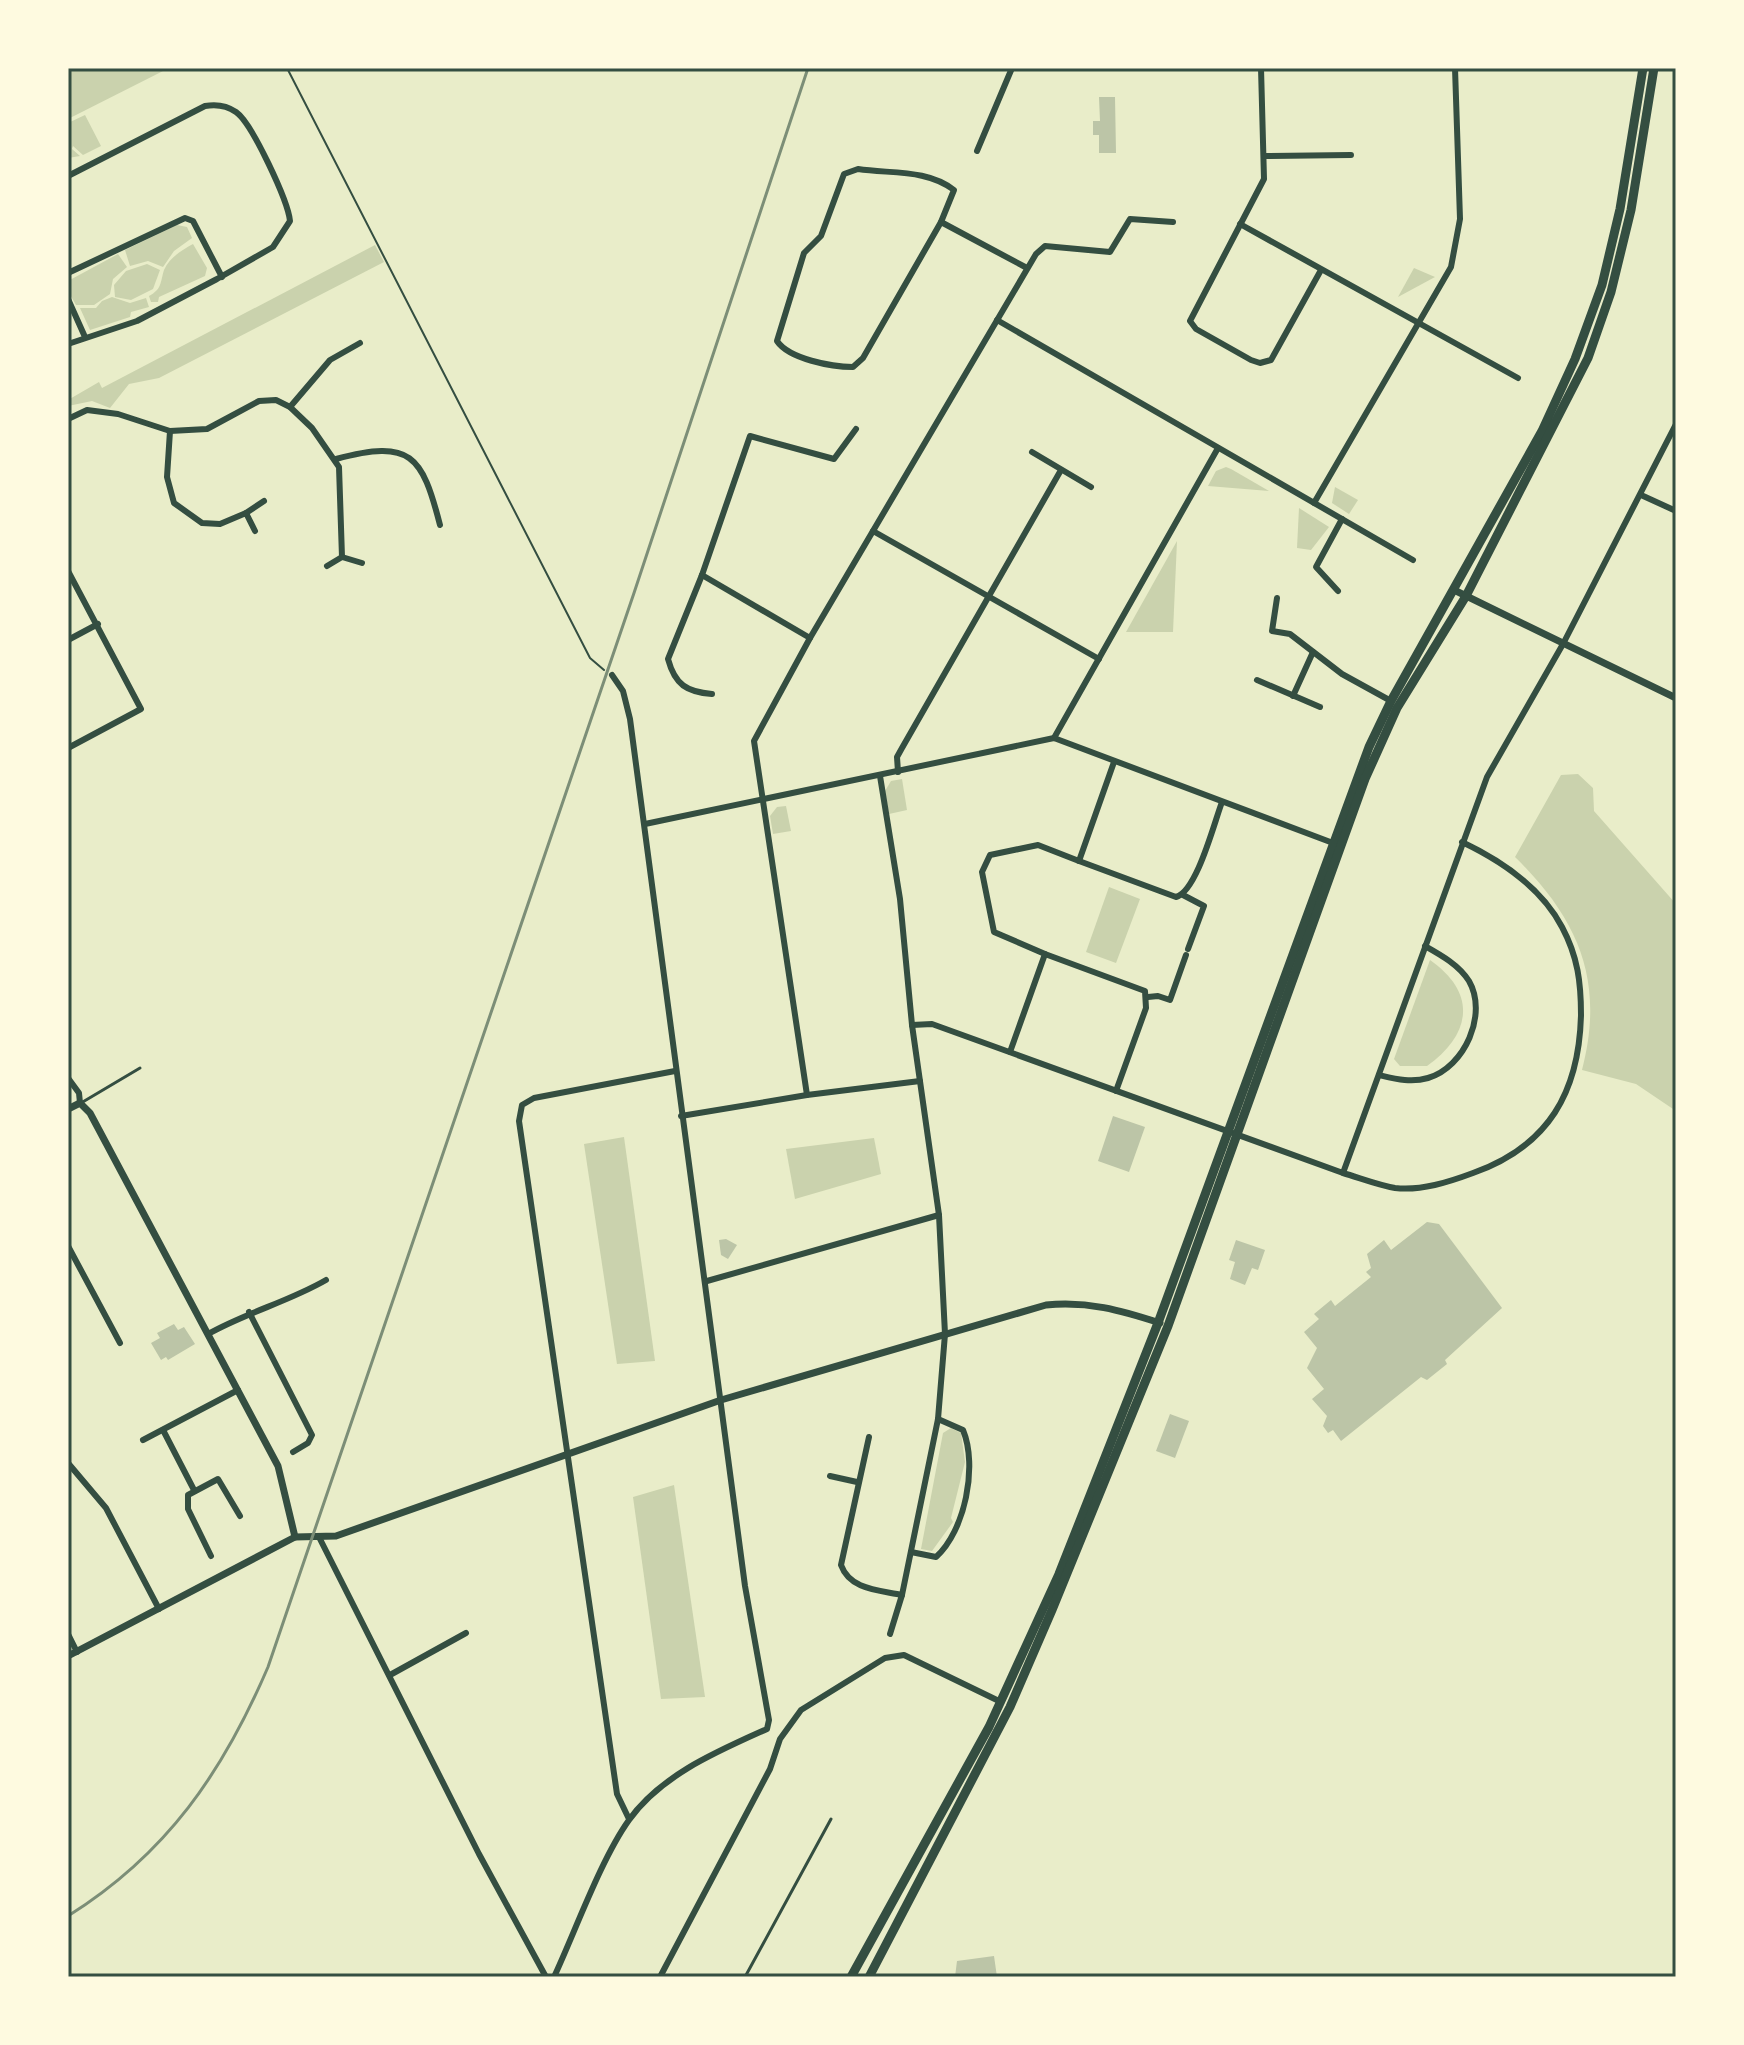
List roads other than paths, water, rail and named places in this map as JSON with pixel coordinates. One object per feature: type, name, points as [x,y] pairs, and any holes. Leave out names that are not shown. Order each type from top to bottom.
[{"type":"main road","points":[[869,1977],[1010,1707],[1163,1324],[1227,1134],[1369,747],[1391,701],[1542,431],[1575,359],[1602,285],[1620,209],[1643,68]]},
{"type":"main road","points":[[851,1977],[1001,1702],[1059,1574],[1239,1138],[1365,779],[1397,708],[1466,596],[1588,358],[1611,292],[1631,210],[1654,68]]},
{"type":"street","points":[[977,151],[1012,68]]},
{"type":"street","points":[[1261,68],[1264,179],[1190,321],[1196,329],[1251,360],[1260,363],[1271,360],[1321,270]]},
{"type":"street","points":[[1314,503],[1451,267],[1460,219],[1455,68]]},
{"type":"street","points":[[68,176],[182,116],[214,105],[238,113],[289,211],[290,221],[281,240],[222,277],[137,321],[68,344]]},
{"type":"street","points":[[1265,156],[1351,155]]},
{"type":"street","points":[[858,169],[939,178],[954,190],[941,222],[863,358],[853,367],[829,364],[783,349],[777,341],[779,330],[804,253],[821,236],[844,174],[858,169]]},
{"type":"street","points":[[68,273],[185,218],[193,221],[222,277]]},
{"type":"street","points":[[807,1095],[754,741],[810,638],[1027,268],[1045,246],[1110,252],[1130,219],[1173,222]]},
{"type":"street","points":[[941,222],[1027,268]]},
{"type":"street","points":[[1240,224],[1518,378]]},
{"type":"street","points":[[68,299],[85,337]]},
{"type":"street","points":[[997,320],[1413,560]]},
{"type":"street","points":[[290,407],[330,360],[360,343]]},
{"type":"street","points":[[68,419],[87,410],[118,414],[170,431],[207,429],[259,401],[276,400],[290,407],[336,459],[342,557]]},
{"type":"street","points":[[1343,1173],[1487,777],[1563,644],[1676,424]]},
{"type":"street","points":[[712,694],[690,692],[679,684],[668,659],[702,575],[750,436],[834,459],[856,429]]},
{"type":"street","points":[[170,431],[167,477],[174,503],[202,523],[220,524],[264,501]]},
{"type":"street","points":[[1054,738],[1218,448]]},
{"type":"street","points":[[336,459],[368,451],[398,451],[419,466],[429,481],[440,525]]},
{"type":"street","points":[[1032,452],[1091,487]]},
{"type":"street","points":[[898,772],[897,757],[1061,470]]},
{"type":"street","points":[[1641,495],[1676,511]]},
{"type":"street","points":[[246,513],[255,531]]},
{"type":"street","points":[[1338,591],[1316,567],[1342,519]]},
{"type":"street","points":[[873,531],[1099,659]]},
{"type":"street","points":[[327,566],[342,557],[362,563]]},
{"type":"street","points":[[68,571],[141,709],[68,748]]},
{"type":"street","points":[[702,575],[810,638]]},
{"type":"street","points":[[1454,590],[1676,698]]},
{"type":"street","points":[[1277,598],[1272,631],[1290,634],[1342,674],[1391,701]]},
{"type":"street","points":[[68,640],[98,624]]},
{"type":"street","points":[[1293,696],[1313,652]]},
{"type":"street","points":[[554,1977],[629,1819],[675,1777],[709,1755],[767,1729],[769,1720],[745,1586],[707,1281],[681,1116],[630,719],[623,691],[612,675]]},
{"type":"street","points":[[1257,680],[1320,707]]},
{"type":"street","points":[[645,824],[1054,738],[1333,843]]},
{"type":"street","points":[[1079,861],[1114,762]]},
{"type":"street","points":[[880,776],[900,899],[912,1025],[939,1215],[945,1334],[938,1419],[902,1595],[890,1634]]},
{"type":"street","points":[[1183,895],[1204,906],[1170,1000],[1148,997],[1137,987],[994,932],[982,872],[984,862],[990,855],[1038,845],[1176,897],[1183,895],[1192,883],[1222,802]]},
{"type":"street","points":[[912,1025],[932,1024],[1227,1134],[1343,1173],[1397,1188],[1454,1180],[1488,1168],[1516,1152],[1545,1126],[1568,1094],[1580,1054],[1581,975],[1562,926],[1513,870],[1462,842]]},
{"type":"street","points":[[1379,1075],[1406,1081],[1430,1077],[1447,1068],[1462,1053],[1472,1033],[1476,1012],[1468,979],[1449,959],[1425,946]]},
{"type":"street","points":[[1010,1052],[1045,954]]},
{"type":"street","points":[[1116,1091],[1148,997]]},
{"type":"street","points":[[629,1819],[617,1794],[519,1121],[522,1105],[534,1098],[675,1071]]},
{"type":"street","points":[[68,1078],[79,1093],[80,1103],[90,1113],[278,1466],[299,1536]]},
{"type":"street","points":[[681,1116],[807,1095],[920,1081]]},
{"type":"street","points":[[68,1109],[80,1103]]},
{"type":"street","points":[[707,1281],[939,1215]]},
{"type":"street","points":[[68,1246],[120,1343]]},
{"type":"street","points":[[208,1334],[249,1312],[290,1300],[326,1280]]},
{"type":"street","points":[[68,1656],[299,1536],[320,1539],[570,1455],[721,1400],[1046,1305],[1081,1302],[1109,1306],[1163,1324]]},
{"type":"street","points":[[249,1312],[310,1426],[311,1440],[293,1452]]},
{"type":"street","points":[[143,1440],[238,1390]]},
{"type":"street","points":[[911,1552],[936,1557],[943,1551],[961,1513],[967,1487],[963,1430],[938,1419]]},
{"type":"street","points":[[163,1430],[194,1490]]},
{"type":"street","points":[[869,1437],[841,1565],[855,1584],[902,1595]]},
{"type":"street","points":[[68,1463],[106,1508],[159,1609]]},
{"type":"street","points":[[830,1476],[857,1482]]},
{"type":"street","points":[[211,1556],[186,1502],[194,1490],[218,1479],[240,1516]]},
{"type":"street","points":[[230,1497],[240,1491]]},
{"type":"street","points":[[188,1535],[198,1530]]},
{"type":"street","points":[[320,1539],[543,1976]]},
{"type":"street","points":[[390,1675],[466,1633]]},
{"type":"street","points":[[68,1634],[77,1652]]},
{"type":"street","points":[[662,1976],[770,1769],[780,1739],[801,1710],[885,1658],[904,1655],[1001,1702]]},
{"type":"lane","points":[[80,1103],[140,1068]]},
{"type":"lane","points":[[745,1977],[831,1819]]},
{"type":"railway","points":[[68,1916],[135,1866],[188,1808],[232,1741],[268,1667],[634,593],[808,68]]}]
